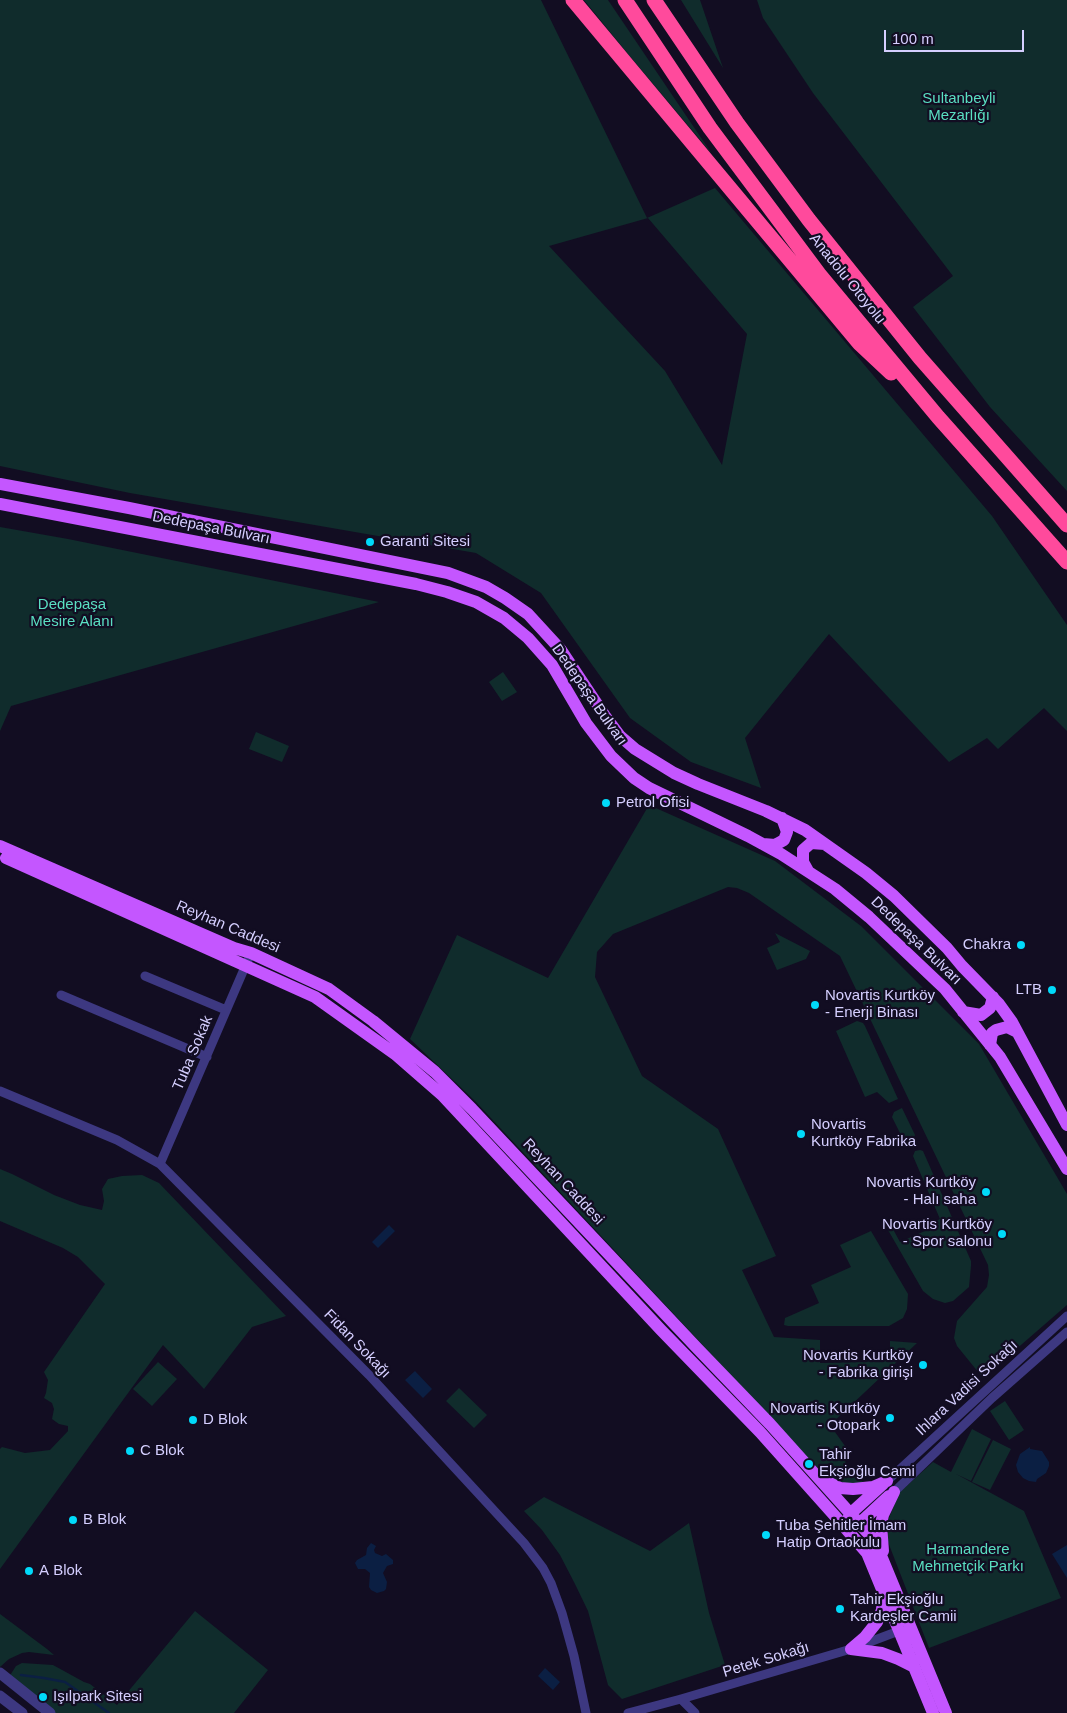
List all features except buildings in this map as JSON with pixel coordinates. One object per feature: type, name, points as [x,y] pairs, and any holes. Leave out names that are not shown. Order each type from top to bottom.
[{"type":"highway","points":[[573,0],[859,343],[938,416]]},
{"type":"highway","name":"Anadolu Otoyolu","points":[[625,0],[710,128],[819,274],[938,416],[1067,562]]},
{"type":"highway","name":"Anadolu Otoyolu","points":[[654,0],[736,123],[814,227],[920,358],[1067,525]]},
{"type":"main road","name":"Dedepaşa Bulvarı","points":[[0,484],[129,508],[448,573],[486,588],[528,614],[562,650],[605,716],[620,736],[635,749],[682,777],[782,818],[805,830],[827,844],[894,896],[947,948],[993,998],[1012,1022],[1067,1125]]},
{"type":"main road","name":"Dedepaşa Bulvarı","points":[[0,504],[416,584],[476,602],[504,618],[528,638],[552,665],[586,723],[611,756],[634,778],[648,788],[763,844],[835,889],[869,917],[945,990],[1000,1057],[1067,1169]]},
{"type":"main road","points":[[763,844],[775,845],[784,840],[787,832],[782,818]]},
{"type":"main road","points":[[808,871],[802,856],[803,850],[807,845],[817,842],[827,844]]},
{"type":"main road","name":"Reyhan Caddesi","points":[[0,846],[225,944],[315,997],[395,1054],[442,1095],[612,1279],[760,1432],[867,1553],[883,1591],[905,1629],[946,1713]]},
{"type":"main road","name":"Reyhan Caddesi","points":[[0,855],[248,959],[328,990],[373,1021],[435,1072],[770,1424],[875,1542],[884,1561],[905,1629],[914,1667],[933,1713]]},
{"type":"main road","points":[[964,1012],[981,1015],[986,1013],[990,1008],[993,998]]},
{"type":"main road","points":[[990,1045],[992,1033],[996,1030],[1006,1027],[1017,1032]]},
{"type":"main road","points":[[815,1475],[840,1488],[853,1489],[887,1481]]},
{"type":"main road","points":[[855,1518],[887,1481]]},
{"type":"main road","points":[[844,1526],[894,1492]]},
{"type":"main road","points":[[884,1561],[881,1524],[883,1515],[894,1492]]},
{"type":"main road","points":[[851,1649],[865,1637],[877,1622],[882,1610],[883,1591]]},
{"type":"main road","points":[[851,1649],[882,1653],[914,1667]]},
{"type":"street","name":"Tuba Sokak","points":[[160,1164],[248,959]]},
{"type":"street","points":[[145,976],[226,1010]]},
{"type":"street","points":[[61,995],[207,1057]]},
{"type":"street","name":"Fidan Sokağı","points":[[0,1091],[117,1140],[160,1164],[369,1375],[534,1556],[551,1583],[562,1613],[574,1656],[586,1713]]},
{"type":"street","name":"Ihlara Vadisi Sokağı","points":[[887,1481],[1067,1316]]},
{"type":"street","points":[[894,1492],[992,1398],[1067,1332]]},
{"type":"street","name":"Petek Sokağı","points":[[628,1713],[851,1649],[905,1629]]},
{"type":"street","points":[[0,1673],[50,1713]]},
{"type":"street","points":[[0,1696],[22,1713]]},
{"type":"street","points":[[682,1699],[695,1713]]},
{"type":"green space","points":[[0,0],[541,0],[647,218],[715,188],[992,516],[1067,625],[1067,731],[1044,708],[998,749],[987,738],[949,762],[829,634],[745,738],[761,788],[691,762],[630,718],[541,593],[476,553],[130,493],[0,466]],"holes":[[[648,218],[747,334],[722,465],[665,371],[549,246]]]},
{"type":"green space","points":[[584,0],[608,0],[712,154],[628,54]]},
{"type":"green space","points":[[681,0],[700,0],[723,68]]},
{"type":"green space","name":"Sultanbeyli Mezarlığı","points":[[757,0],[1067,0],[1067,491],[990,407],[913,307],[953,276],[813,93],[763,18]]},
{"type":"green space","name":"Dedepaşa Mesire Alanı","points":[[0,527],[379,602],[11,706],[0,731]]},
{"type":"green space","points":[[503,672],[517,692],[502,701],[489,682]]},
{"type":"green space","points":[[256,732],[289,746],[282,762],[249,749]]},
{"type":"green space","points":[[649,805],[775,861],[861,926],[979,1044],[1067,1194],[1067,1305],[983,1378],[957,1346],[954,1338],[957,1321],[987,1287],[988,1265],[840,956],[749,893],[737,888],[728,887],[613,934],[597,952],[595,977],[642,1076],[718,1129],[776,1256],[742,1270],[774,1337],[820,1340],[820,1363],[867,1362],[890,1354],[890,1341],[917,1343],[830,1425],[850,1453],[845,1462],[863,1482],[855,1486],[826,1477],[475,1101],[410,1039],[457,935],[548,978]]},
{"type":"green space","points":[[775,933],[810,951],[806,959],[777,970],[767,948],[780,942]]},
{"type":"green space","points":[[857,1021],[865,1026],[898,1099],[889,1103],[877,1092],[865,1097],[836,1031]]},
{"type":"green space","points":[[902,1108],[915,1135],[912,1142],[904,1141],[892,1117],[894,1112]]},
{"type":"green space","points":[[915,1151],[923,1151],[971,1261],[969,1287],[953,1301],[945,1303],[933,1299],[923,1291],[884,1223],[888,1220],[900,1242],[927,1230],[926,1226],[940,1219],[913,1156]]},
{"type":"green space","points":[[0,1169],[54,1195],[80,1205],[102,1210],[104,1201],[102,1189],[108,1179],[142,1175],[159,1183],[286,1316],[252,1327],[204,1389],[163,1345],[0,1569],[0,1449],[2,1447],[25,1453],[50,1450],[68,1431],[68,1426],[59,1424],[52,1419],[54,1409],[52,1403],[44,1398],[48,1380],[44,1372],[105,1284],[78,1257],[63,1248],[0,1221]]},
{"type":"green space","points":[[871,1231],[908,1294],[907,1309],[903,1318],[889,1326],[784,1325],[785,1318],[819,1303],[811,1285],[851,1267],[840,1245]]},
{"type":"green space","points":[[158,1362],[177,1379],[152,1406],[133,1389]]},
{"type":"green space","points":[[459,1388],[487,1415],[474,1428],[446,1401]]},
{"type":"green space","points":[[1005,1401],[1024,1430],[1009,1440],[990,1411]]},
{"type":"green space","name":"Harmandere Mehmetçik Parkı","points":[[972,1429],[991,1439],[971,1481],[956,1474],[1024,1511],[1061,1598],[929,1648],[888,1542],[887,1523],[899,1493],[933,1462],[951,1472]]},
{"type":"green space","points":[[993,1440],[1011,1449],[990,1490],[972,1482]]},
{"type":"green space","points":[[544,1497],[650,1551],[689,1523],[709,1613],[725,1665],[622,1699],[608,1685],[588,1611],[560,1555],[542,1530],[524,1511]]},
{"type":"green space","points":[[195,1611],[268,1670],[234,1713],[54,1713],[9,1677],[16,1666],[22,1663],[53,1665],[90,1684],[117,1705]]},
{"type":"green space","points":[[0,1614],[54,1655],[22,1653],[9,1659],[0,1667]]},
{"type":"water","points":[[389,1225],[395,1231],[378,1248],[372,1242]]},
{"type":"water","points":[[415,1371],[432,1389],[423,1398],[405,1380]]},
{"type":"water","points":[[1030,1447],[1030,1449],[1042,1451],[1049,1462],[1046,1473],[1037,1479],[1036,1482],[1023,1478],[1018,1472],[1016,1465],[1020,1454]]},
{"type":"water","points":[[371,1543],[376,1546],[375,1553],[382,1556],[386,1554],[393,1560],[393,1564],[387,1566],[383,1573],[387,1582],[386,1589],[377,1593],[369,1587],[370,1573],[365,1569],[358,1569],[355,1563],[366,1555],[367,1548]]},
{"type":"water","points":[[1067,1545],[1067,1578],[1052,1554]]},
{"type":"water","points":[[545,1668],[560,1682],[553,1690],[538,1676]]},
{"type":"waterway","points":[[21,1675],[65,1682],[109,1713]]},
{"type":"place","name":"Garanti Sitesi","points":[[370,542]]},
{"type":"place","name":"Petrol Ofisi","points":[[606,803]]},
{"type":"place","name":"Chakra","points":[[1021,945]]},
{"type":"place","name":"LTB","points":[[1052,990]]},
{"type":"place","name":"Novartis Kurtköy - Enerji Binası","points":[[815,1005]]},
{"type":"place","name":"Novartis Kurtköy Fabrika","points":[[801,1134]]},
{"type":"place","name":"Novartis Kurtköy - Halı saha","points":[[986,1192]]},
{"type":"place","name":"Novartis Kurtköy - Spor salonu","points":[[1002,1234]]},
{"type":"place","name":"Novartis Kurtköy - Fabrika girişi","points":[[923,1365]]},
{"type":"place","name":"Novartis Kurtköy - Otopark","points":[[890,1418]]},
{"type":"place","name":"D Blok","points":[[193,1420]]},
{"type":"place","name":"C Blok","points":[[130,1451]]},
{"type":"place","name":"Tahir Ekşioğlu Cami","points":[[809,1464]]},
{"type":"place","name":"B Blok","points":[[73,1520]]},
{"type":"place","name":"Tuba Şehitler İmam Hatip Ortaokulu","points":[[766,1535]]},
{"type":"place","name":"A Blok","points":[[29,1571]]},
{"type":"place","name":"Tahir Ekşioğlu Kardeşler Camii","points":[[840,1609]]},
{"type":"place","name":"Işılpark Sitesi","points":[[43,1697]]}]
